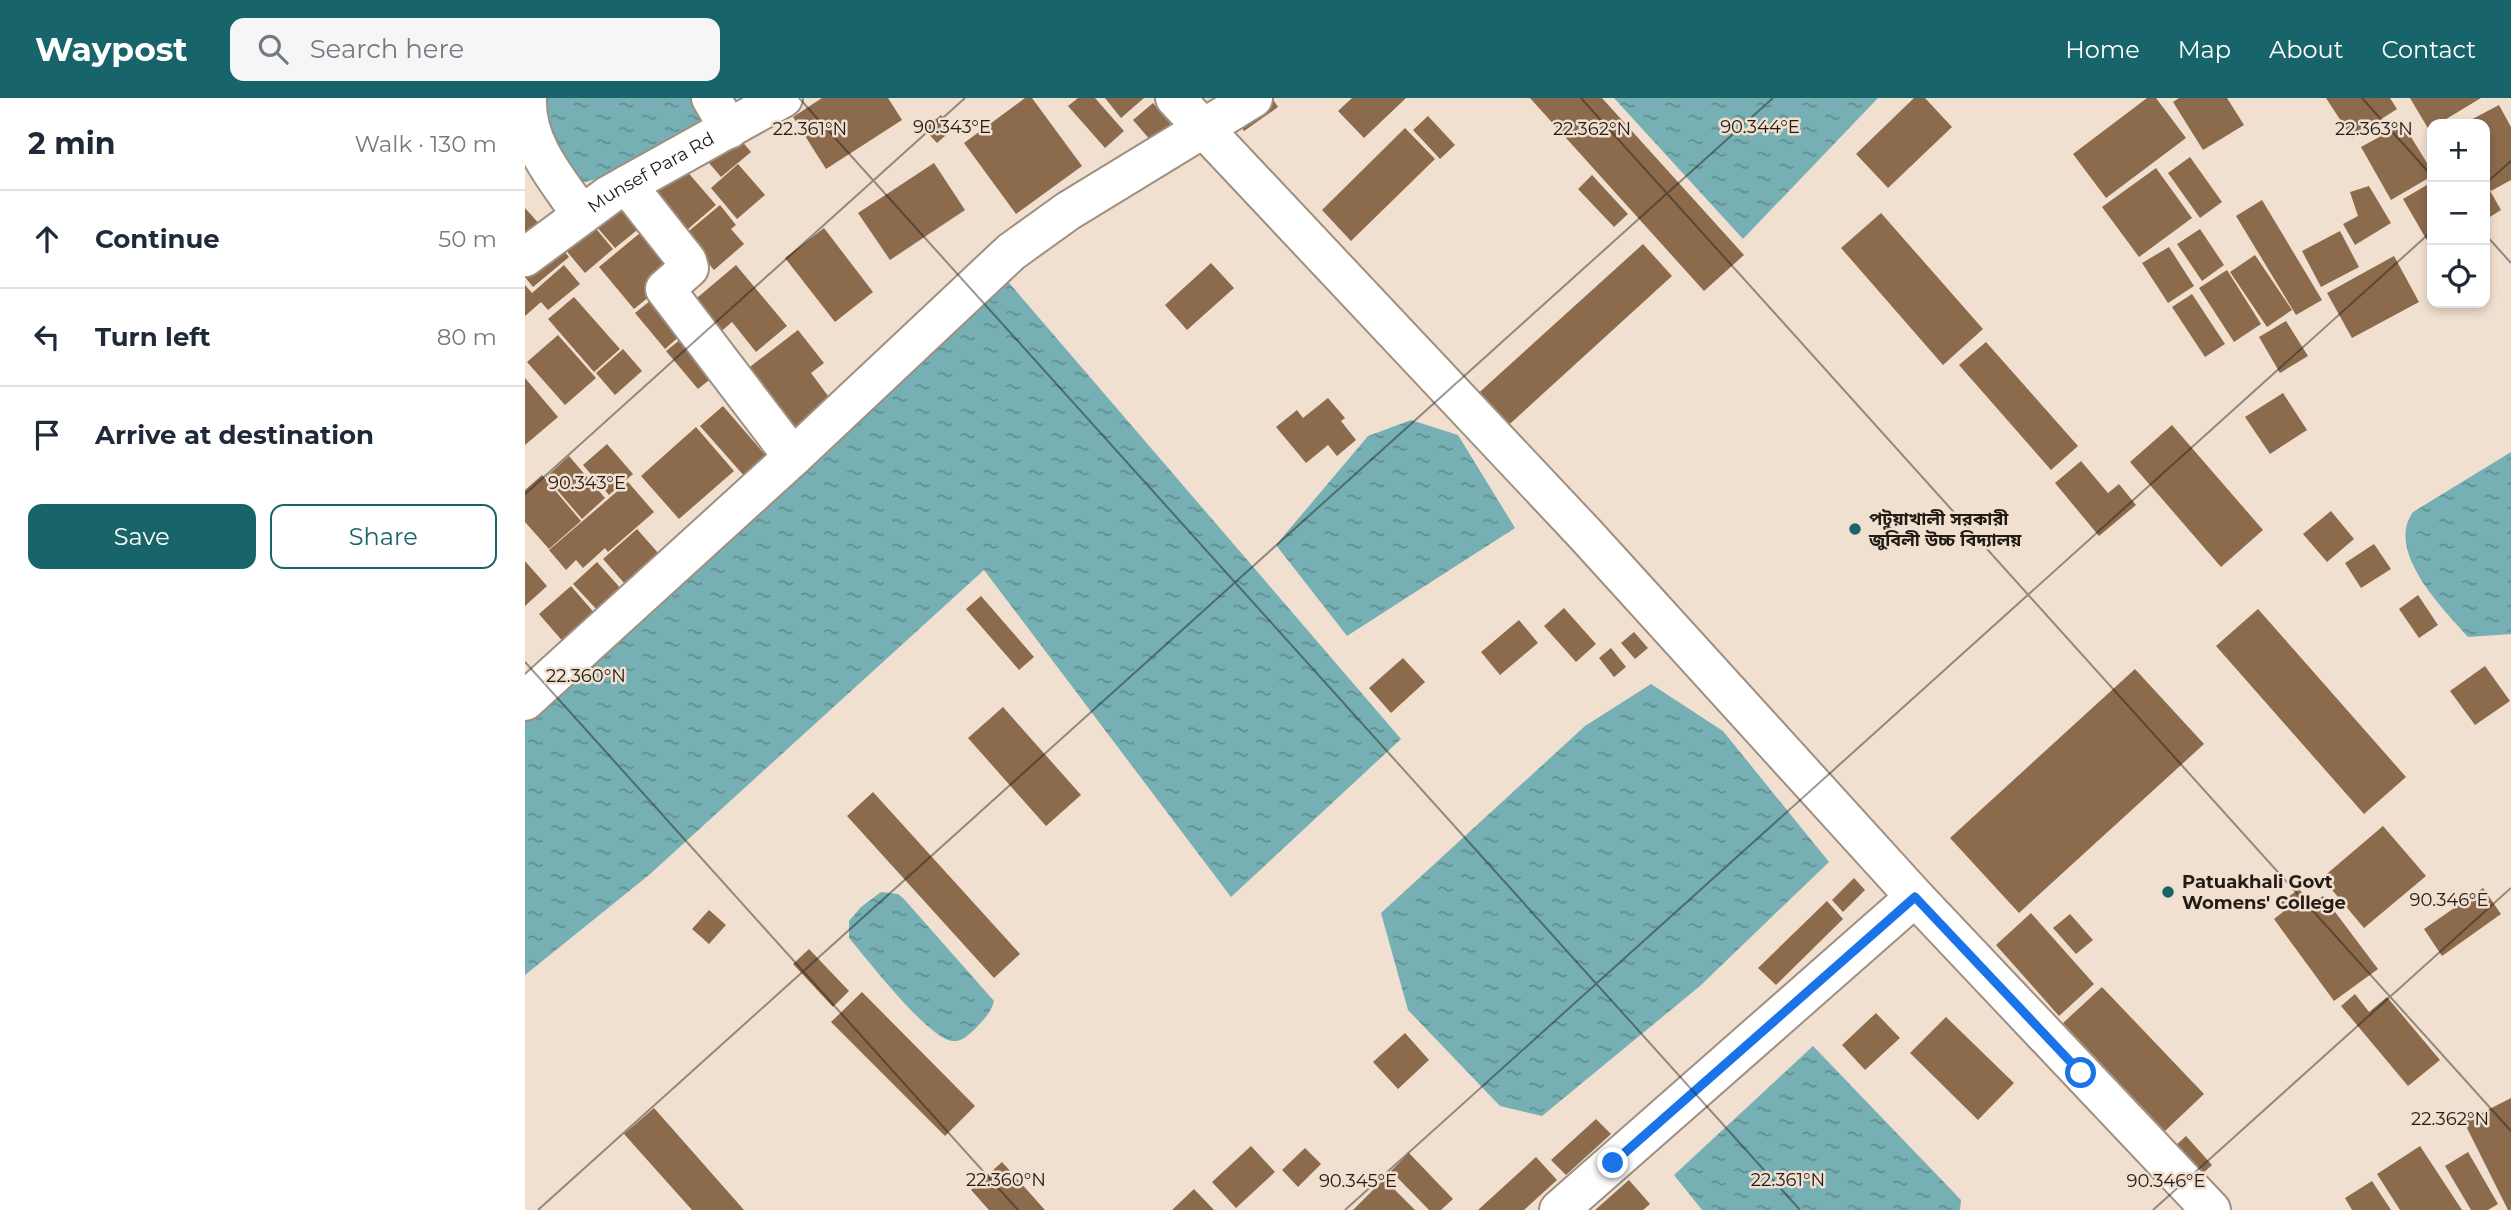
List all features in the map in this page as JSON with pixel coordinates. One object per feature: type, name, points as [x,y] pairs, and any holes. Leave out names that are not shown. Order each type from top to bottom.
[{"type":"street","points":[[527,98],[529,131],[537,151],[581,214]]},
{"type":"street","name":"Munsef Para Rd","points":[[525,257],[581,214],[627,185],[720,113],[783,98]]},
{"type":"street","points":[[1175,98],[1586,535],[1915,897],[2211,1210]]},
{"type":"street","points":[[525,701],[793,457],[1011,252],[1068,211],[1253,98]]},
{"type":"street","points":[[627,185],[687,261],[689,268],[665,289],[793,457]]},
{"type":"street","points":[[1559,1210],[1915,897]]},
{"type":"water","points":[[540,98],[702,98],[711,118],[613,173],[587,182],[576,181],[555,163]]},
{"type":"water","points":[[1614,98],[1878,98],[1743,239]]},
{"type":"water","points":[[998,270],[1401,739],[1231,897],[984,570],[649,875],[525,975],[525,711]]},
{"type":"water","points":[[1411,420],[1458,435],[1515,528],[1347,636],[1276,545],[1368,436]]},
{"type":"water","points":[[2511,452],[2511,634],[2468,637],[2420,578],[2406,544],[2406,527],[2413,512]]},
{"type":"water","points":[[1651,684],[1723,731],[1829,862],[1700,986],[1542,1116],[1500,1106],[1408,1010],[1381,913],[1585,726]]},
{"type":"water","points":[[881,892],[898,894],[904,899],[994,1001],[984,1019],[963,1039],[953,1041],[942,1037],[914,1014],[849,938],[849,921],[861,907]]},
{"type":"water","points":[[1813,1046],[1961,1200],[1960,1210],[1702,1210],[1674,1175]]},
{"type":"building","points":[[822,98],[888,98],[902,120],[826,169],[793,117]]},
{"type":"building","points":[[1025,98],[1032,98],[1082,166],[1016,214],[964,143]]},
{"type":"building","points":[[1078,98],[1095,98],[1124,131],[1105,148],[1068,106]]},
{"type":"building","points":[[1105,98],[1144,98],[1121,118]]},
{"type":"building","points":[[1272,98],[1278,107],[1244,131],[1236,118]]},
{"type":"building","points":[[1352,98],[1406,98],[1364,138],[1338,111]]},
{"type":"building","points":[[1530,98],[1602,98],[1744,255],[1704,291]]},
{"type":"building","points":[[1914,98],[1925,98],[1952,127],[1888,188],[1856,154]]},
{"type":"building","points":[[2147,98],[2156,98],[2186,138],[2106,198],[2073,154]]},
{"type":"building","points":[[2179,98],[2227,98],[2244,125],[2203,150],[2173,102]]},
{"type":"building","points":[[2326,98],[2390,98],[2397,109],[2352,138]]},
{"type":"building","points":[[2410,98],[2481,98],[2446,119],[2427,119],[2427,127]]},
{"type":"building","points":[[1153,103],[1178,133],[1158,149],[1133,120]]},
{"type":"building","points":[[2499,105],[2511,127],[2511,180],[2491,191],[2490,119],[2472,119]]},
{"type":"building","points":[[941,115],[953,129],[937,143],[924,129]]},
{"type":"building","points":[[1428,116],[1455,145],[1440,159],[1413,130]]},
{"type":"building","points":[[2403,124],[2427,163],[2427,179],[2391,200],[2361,147]]},
{"type":"building","points":[[1405,128],[1435,159],[1351,241],[1322,210]]},
{"type":"building","points":[[734,132],[751,152],[721,177],[704,157]]},
{"type":"building","points":[[2190,157],[2222,202],[2200,218],[2168,173]]},
{"type":"building","points":[[934,163],[965,210],[890,260],[858,213]]},
{"type":"building","points":[[738,164],[765,195],[737,219],[711,188]]},
{"type":"building","points":[[2156,168],[2192,218],[2139,257],[2102,207]]},
{"type":"building","points":[[685,169],[716,205],[680,236],[649,199]]},
{"type":"building","points":[[1592,175],[1628,214],[1614,227],[1578,189]]},
{"type":"building","points":[[2427,185],[2427,240],[2403,199]]},
{"type":"building","points":[[2369,186],[2391,223],[2355,245],[2343,224],[2358,216],[2350,192]]},
{"type":"building","points":[[2490,191],[2501,210],[2490,217]]},
{"type":"building","points":[[622,192],[647,222],[615,248],[590,219]]},
{"type":"building","points":[[2262,200],[2322,300],[2296,315],[2236,216]]},
{"type":"building","points":[[720,205],[736,225],[731,229],[744,244],[714,270],[684,235]]},
{"type":"building","points":[[525,208],[543,228],[525,244]]},
{"type":"building","points":[[1881,213],[1983,329],[1943,365],[1841,248]]},
{"type":"building","points":[[588,219],[613,249],[585,273],[559,242]]},
{"type":"building","points":[[652,223],[687,266],[634,309],[599,267]]},
{"type":"building","points":[[824,228],[873,292],[835,322],[785,258]]},
{"type":"building","points":[[2200,229],[2224,265],[2202,281],[2177,244]]},
{"type":"building","points":[[2340,231],[2359,267],[2321,287],[2302,251]]},
{"type":"building","points":[[556,241],[569,257],[533,287],[525,277],[525,268]]},
{"type":"building","points":[[1643,244],[1672,276],[1501,432],[1472,399]]},
{"type":"building","points":[[2169,247],[2194,286],[2168,303],[2142,263]]},
{"type":"building","points":[[2255,255],[2292,310],[2267,327],[2230,272]]},
{"type":"building","points":[[2394,256],[2419,302],[2352,338],[2327,293]]},
{"type":"building","points":[[1211,263],[1234,288],[1187,330],[1165,305]]},
{"type":"building","points":[[564,265],[580,284],[548,310],[541,302],[525,316],[525,285],[532,293]]},
{"type":"building","points":[[736,265],[787,326],[756,352],[732,322],[717,335],[691,303]]},
{"type":"building","points":[[2227,270],[2261,324],[2234,342],[2199,288]]},
{"type":"building","points":[[661,292],[690,327],[665,349],[635,313]]},
{"type":"building","points":[[2192,294],[2225,344],[2205,357],[2172,307]]},
{"type":"building","points":[[574,297],[620,349],[594,372],[548,319]]},
{"type":"building","points":[[2286,321],[2308,356],[2280,373],[2259,337]]},
{"type":"building","points":[[798,330],[824,363],[811,373],[831,400],[788,433],[742,373]]},
{"type":"building","points":[[691,331],[723,369],[698,389],[666,351]]},
{"type":"building","points":[[558,335],[596,378],[565,405],[527,362]]},
{"type":"building","points":[[1986,342],[2078,446],[2051,470],[1959,365]]},
{"type":"building","points":[[623,349],[642,371],[615,395],[596,373]]},
{"type":"building","points":[[525,378],[558,417],[525,445]]},
{"type":"building","points":[[2283,393],[2307,430],[2270,454],[2245,417]]},
{"type":"building","points":[[1328,398],[1345,418],[1341,421],[1356,440],[1337,456],[1328,445],[1306,463],[1276,427],[1297,410],[1303,418]]},
{"type":"building","points":[[723,406],[768,458],[746,478],[700,426]]},
{"type":"building","points":[[2172,425],[2263,530],[2221,567],[2130,462]]},
{"type":"building","points":[[696,427],[734,471],[679,519],[641,476]]},
{"type":"building","points":[[607,444],[633,474],[609,495],[583,465]]},
{"type":"building","points":[[569,456],[605,498],[582,519],[546,477]]},
{"type":"building","points":[[2081,461],[2108,493],[2119,484],[2136,505],[2099,536],[2055,483]]},
{"type":"building","points":[[542,475],[581,521],[549,549],[525,522],[525,490]]},
{"type":"building","points":[[628,482],[654,512],[608,552],[605,548],[583,568],[576,560],[566,570],[549,550]]},
{"type":"building","points":[[2331,511],[2354,539],[2327,562],[2303,534]]},
{"type":"building","points":[[637,529],[659,554],[625,584],[603,559]]},
{"type":"building","points":[[2374,544],[2391,569],[2361,588],[2345,563]]},
{"type":"building","points":[[525,561],[547,586],[525,606]]},
{"type":"building","points":[[597,562],[623,591],[599,612],[573,584]]},
{"type":"building","points":[[571,586],[597,616],[565,644],[539,614]]},
{"type":"building","points":[[2418,595],[2438,625],[2419,638],[2399,609]]},
{"type":"building","points":[[981,596],[1034,657],[1019,670],[966,609]]},
{"type":"building","points":[[1564,608],[1596,644],[1576,662],[1544,626]]},
{"type":"building","points":[[2258,609],[2406,777],[2364,814],[2216,646]]},
{"type":"building","points":[[1519,620],[1538,643],[1500,675],[1481,652]]},
{"type":"building","points":[[1634,632],[1648,648],[1635,659],[1621,643]]},
{"type":"building","points":[[1611,648],[1626,667],[1614,677],[1599,658]]},
{"type":"building","points":[[1403,658],[1425,682],[1391,713],[1369,688]]},
{"type":"building","points":[[2485,666],[2510,701],[2475,725],[2450,691]]},
{"type":"building","points":[[2135,669],[2204,744],[2019,913],[1950,838]]},
{"type":"building","points":[[1003,707],[1081,795],[1046,826],[968,738]]},
{"type":"building","points":[[873,792],[1020,954],[994,978],[847,816]]},
{"type":"building","points":[[2383,826],[2426,876],[2364,928],[2322,878]]},
{"type":"building","points":[[1854,878],[1865,890],[1843,912],[1832,900]]},
{"type":"building","points":[[2483,888],[2501,914],[2442,956],[2424,929]]},
{"type":"building","points":[[2299,889],[2311,904],[2323,896],[2378,969],[2334,1001],[2274,919],[2283,912],[2277,905]]},
{"type":"building","points":[[1827,901],[1843,919],[1776,985],[1758,968]]},
{"type":"building","points":[[709,910],[726,925],[709,944],[692,929]]},
{"type":"building","points":[[2031,913],[2094,984],[2059,1016],[1996,945]]},
{"type":"building","points":[[2070,914],[2093,940],[2076,954],[2053,928]]},
{"type":"building","points":[[809,949],[849,991],[833,1007],[793,964]]},
{"type":"building","points":[[2102,987],[2204,1094],[2165,1131],[2063,1023]]},
{"type":"building","points":[[862,992],[975,1106],[945,1136],[831,1022]]},
{"type":"building","points":[[2355,994],[2369,1012],[2387,997],[2440,1060],[2408,1086],[2341,1006]]},
{"type":"building","points":[[1876,1013],[1900,1038],[1865,1070],[1842,1045]]},
{"type":"building","points":[[1946,1017],[2014,1083],[1978,1120],[1910,1053]]},
{"type":"building","points":[[1405,1033],[1429,1060],[1398,1089],[1373,1062]]},
{"type":"building","points":[[2511,1098],[2511,1210],[2508,1210],[2464,1122]]},
{"type":"building","points":[[654,1108],[744,1210],[692,1210],[624,1134]]},
{"type":"building","points":[[1596,1119],[1611,1134],[1566,1175],[1551,1160]]},
{"type":"building","points":[[2186,1136],[2212,1165],[2200,1176],[2174,1147]]},
{"type":"building","points":[[1251,1146],[1275,1172],[1236,1208],[1212,1182]]},
{"type":"building","points":[[2420,1146],[2462,1210],[2400,1210],[2377,1174]]},
{"type":"building","points":[[1305,1148],[1321,1164],[1298,1187],[1282,1170]]},
{"type":"building","points":[[2468,1152],[2498,1204],[2488,1210],[2471,1210],[2445,1166]]},
{"type":"building","points":[[1409,1153],[1453,1199],[1441,1210],[1429,1210],[1391,1171]]},
{"type":"building","points":[[1536,1157],[1557,1180],[1524,1210],[1478,1210]]},
{"type":"building","points":[[1002,1162],[1045,1210],[989,1210],[971,1190]]},
{"type":"building","points":[[1384,1179],[1415,1210],[1353,1210]]},
{"type":"building","points":[[1629,1180],[1650,1204],[1643,1210],[1595,1210]]},
{"type":"building","points":[[2372,1181],[2391,1210],[2352,1210],[2345,1198]]},
{"type":"building","points":[[1194,1189],[1214,1210],[1172,1210]]},
{"type":"place","name":"পটুয়াখালী সরকারী জুবিলী উচ্চ বিদ্যালয়","points":[[1855,529]]},
{"type":"place","name":"Patuakhali Govt Womens' College","points":[[2168,892]]},
{"type":"route","points":[[1613,1163],[1915,897],[2081,1073]]}]
